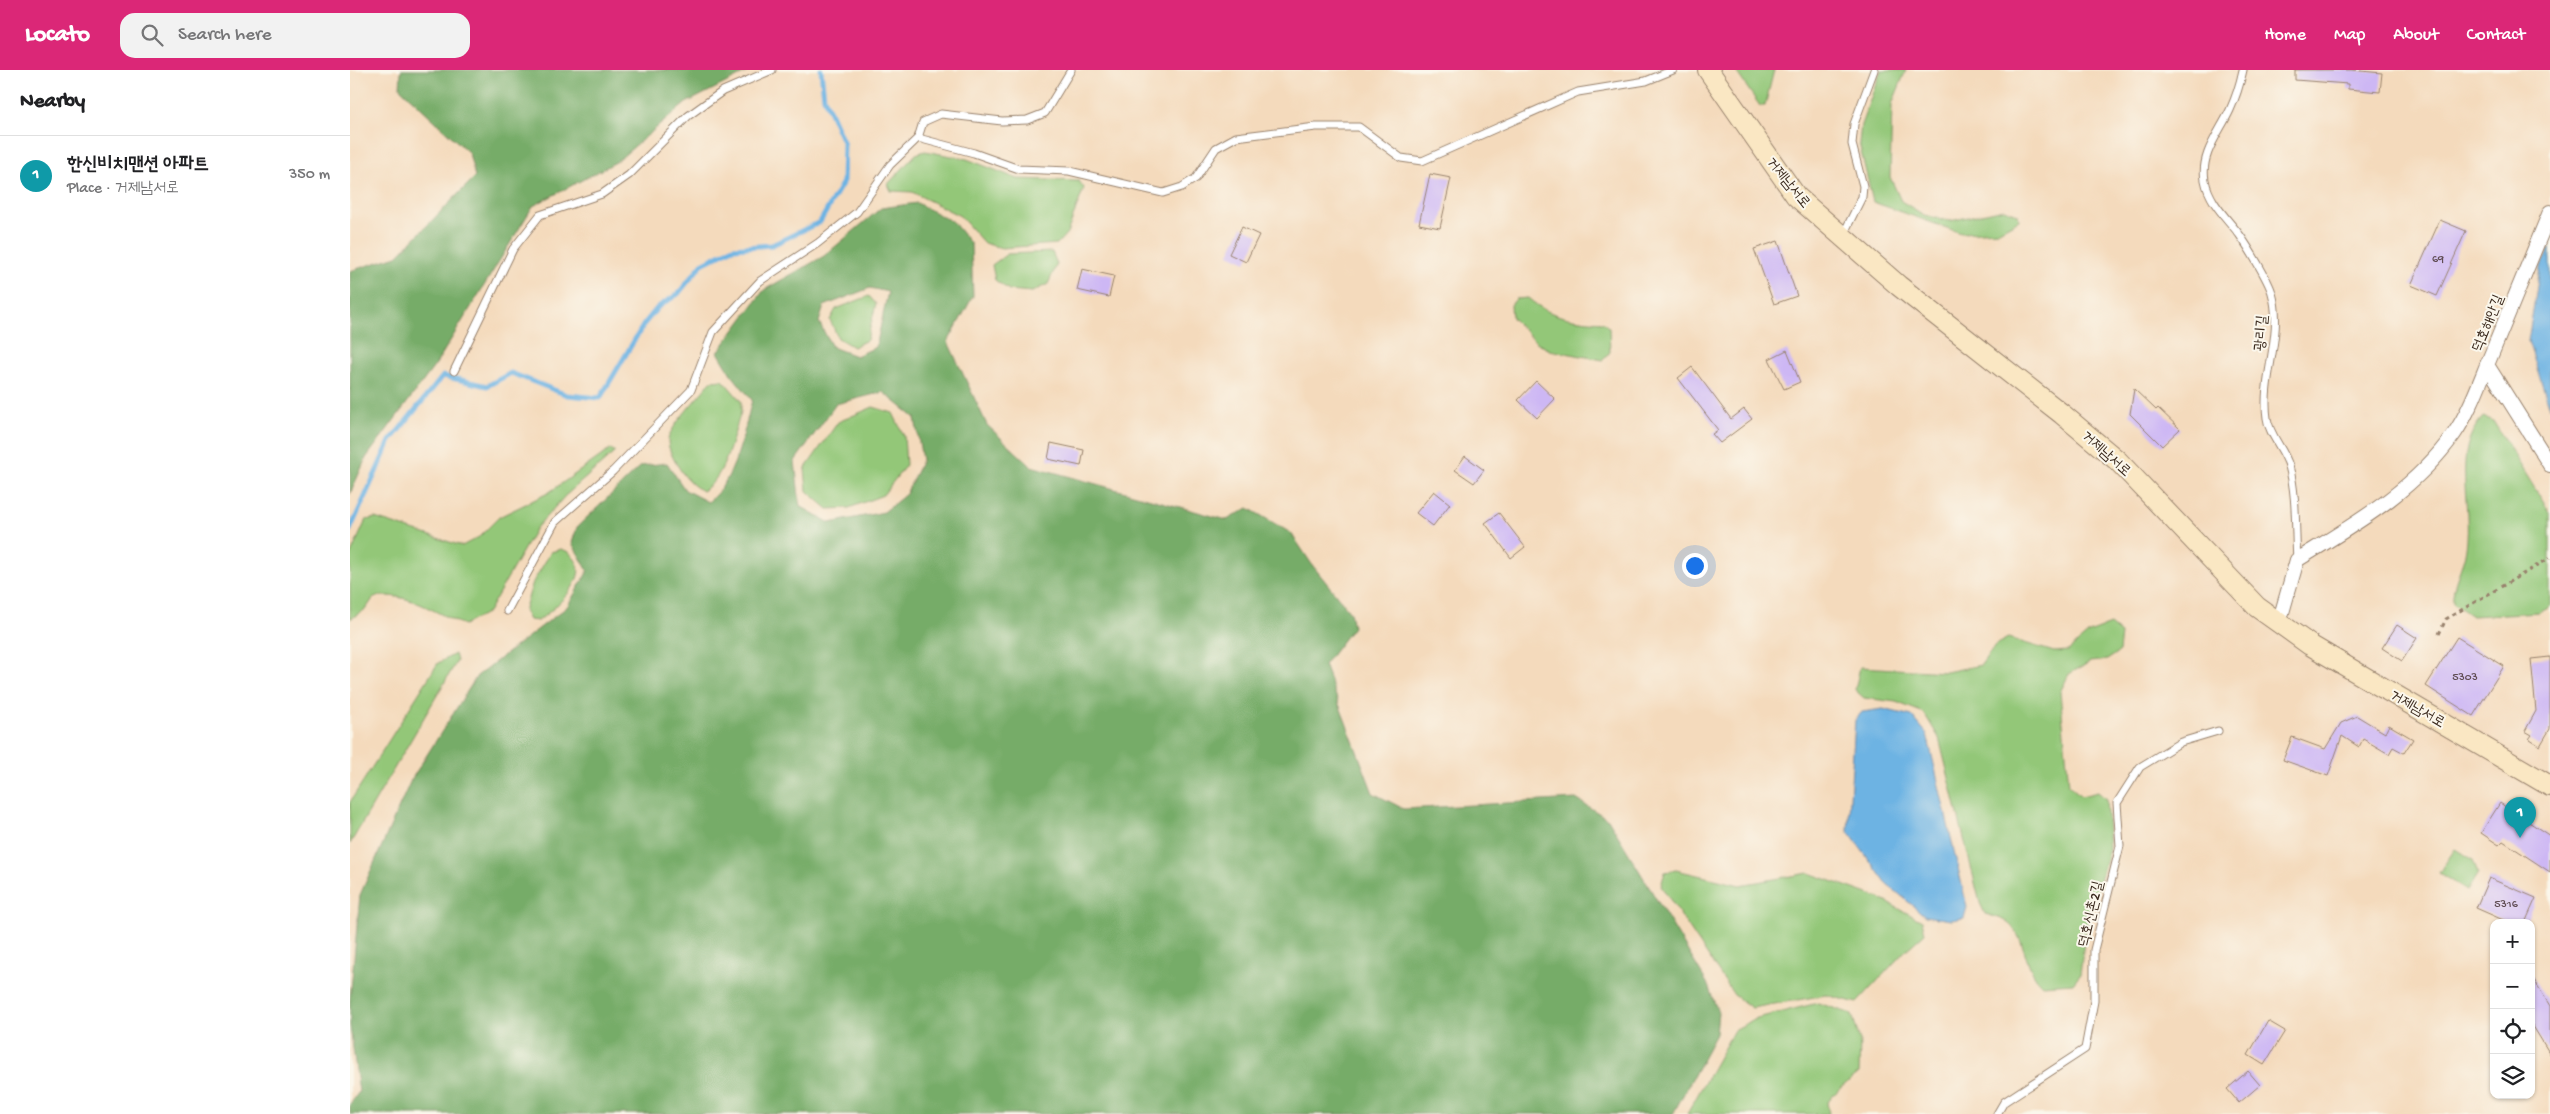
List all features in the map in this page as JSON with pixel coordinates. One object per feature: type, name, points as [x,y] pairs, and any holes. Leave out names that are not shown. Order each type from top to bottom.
[{"type":"main road","name":"거제남서로","points":[[1708,70],[1796,196],[1899,286],[2062,414],[2118,461],[2223,574],[2257,607],[2310,646],[2550,786]]},
{"type":"street","name":"덕호해안길","points":[[2550,212],[2487,365],[2550,464]]},
{"type":"street","points":[[2279,623],[2297,560],[2394,498],[2427,467],[2455,432],[2487,365]]},
{"type":"lane","points":[[454,371],[512,249],[540,214],[602,194],[629,174],[688,116],[723,91],[772,70]]},
{"type":"lane","points":[[507,611],[555,522],[613,471],[691,390],[713,332],[760,281],[818,243],[857,212],[890,165],[918,138],[923,122],[941,114],[1002,121],[1027,120],[1045,113],[1071,70]]},
{"type":"lane","points":[[918,138],[974,152],[1019,169],[1069,171],[1163,193],[1176,189],[1196,178],[1216,148],[1236,137],[1316,126],[1359,127],[1402,158],[1422,161],[1578,92],[1646,81],[1673,70]]},
{"type":"lane","points":[[1842,238],[1862,196],[1863,186],[1852,144],[1854,124],[1874,70]]},
{"type":"lane","name":"광리길","points":[[2243,70],[2230,110],[2211,145],[2205,163],[2204,179],[2210,196],[2240,236],[2272,291],[2276,310],[2266,401],[2267,420],[2288,464],[2294,492],[2297,560]]},
{"type":"lane","name":"덕호신촌2길","points":[[1997,1114],[2004,1102],[2085,1049],[2094,1001],[2094,950],[2120,846],[2117,803],[2140,767],[2181,742],[2218,731]]},
{"type":"path","points":[[2438,634],[2446,618],[2550,558]]},
{"type":"green space","points":[[401,70],[751,70],[686,103],[616,162],[533,206],[436,364],[366,458],[350,494],[350,271],[397,256],[475,177],[469,153],[400,88]]},
{"type":"green space","points":[[1735,70],[1774,70],[1765,106],[1760,106]]},
{"type":"green space","points":[[1881,70],[1906,70],[1892,104],[1890,177],[1901,201],[1924,215],[1950,221],[2004,209],[2018,214],[2019,220],[1999,231],[1961,233],[1873,202],[1859,143],[1861,125]]},
{"type":"green space","points":[[925,151],[967,159],[1018,179],[1079,181],[1084,188],[1067,233],[1057,244],[1001,248],[984,243],[960,216],[912,192],[891,191],[888,184],[916,154]]},
{"type":"green space","points":[[917,203],[953,222],[971,244],[973,296],[948,342],[987,425],[1031,466],[1227,520],[1248,508],[1291,533],[1313,566],[1350,612],[1353,627],[1324,665],[1373,793],[1404,809],[1576,799],[1608,819],[1707,983],[1718,1012],[1716,1034],[1673,1114],[350,1114],[350,1104],[359,1092],[350,1026],[350,1000],[360,895],[411,780],[477,676],[567,607],[588,571],[572,543],[577,527],[641,466],[667,463],[685,490],[708,502],[718,492],[732,469],[737,456],[752,400],[731,374],[718,352],[764,290],[824,256],[881,208]],"holes":[[[870,288],[888,292],[876,347],[856,356],[832,347],[819,322],[824,306]],[[883,392],[915,418],[922,460],[906,494],[884,512],[830,523],[800,506],[795,461],[836,404]]]},
{"type":"green space","points":[[1052,252],[1057,264],[1048,284],[1032,292],[1009,290],[995,280],[992,265],[1007,254]]},
{"type":"green space","points":[[869,296],[876,304],[867,340],[853,347],[838,338],[830,320],[836,309]]},
{"type":"green space","points":[[1528,298],[1545,310],[1563,317],[1603,322],[1609,328],[1610,352],[1603,360],[1549,350],[1535,341],[1512,318],[1511,305],[1516,299]]},
{"type":"green space","points":[[723,380],[741,401],[741,412],[722,467],[717,477],[702,491],[690,482],[676,463],[669,447],[669,435],[711,381]]},
{"type":"green space","points":[[873,407],[893,413],[904,436],[906,465],[883,495],[849,508],[828,509],[807,491],[805,469],[838,422]]},
{"type":"green space","points":[[2483,417],[2493,421],[2550,513],[2550,606],[2539,612],[2472,616],[2453,603],[2454,589],[2466,548],[2465,462],[2467,446],[2473,431]]},
{"type":"green space","points":[[611,449],[615,452],[565,496],[536,528],[488,612],[464,625],[410,600],[386,596],[374,597],[366,609],[350,619],[350,556],[366,520],[375,518],[462,546],[479,537],[499,517],[548,493]]},
{"type":"green space","points":[[561,549],[569,552],[576,560],[579,573],[576,581],[565,597],[551,611],[538,621],[529,620],[524,611],[533,582],[551,552]]},
{"type":"green space","points":[[2110,625],[2121,634],[2119,652],[2107,660],[2090,662],[2069,674],[2060,692],[2069,785],[2081,796],[2098,792],[2106,799],[2109,848],[2085,934],[2080,974],[2073,983],[2042,985],[2031,970],[2021,943],[2012,927],[2003,920],[1985,914],[1980,903],[1939,738],[1924,713],[1896,702],[1864,698],[1855,690],[1860,667],[1946,672],[1981,665],[1995,645],[2008,638],[2054,652],[2068,651],[2089,633]]},
{"type":"green space","points":[[455,654],[457,661],[350,844],[350,802],[438,663]]},
{"type":"green space","points":[[2455,849],[2473,860],[2478,873],[2467,891],[2439,873]]},
{"type":"green space","points":[[1676,870],[1740,885],[1809,873],[1879,898],[1922,921],[1925,933],[1905,951],[1857,1003],[1826,995],[1752,1008],[1734,995],[1661,886],[1665,872]]},
{"type":"green space","points":[[1818,1003],[1852,1014],[1860,1041],[1859,1073],[1838,1090],[1827,1103],[1829,1114],[1687,1114],[1734,1030],[1757,1018]]},
{"type":"water","points":[[2550,247],[2550,408],[2528,341],[2540,268]]},
{"type":"water","points":[[1883,709],[1912,716],[1927,734],[1967,907],[1964,918],[1951,920],[1925,916],[1886,883],[1848,831],[1855,720],[1862,712]]},
{"type":"building","points":[[2295,70],[2351,70],[2382,73],[2380,92],[2348,89],[2348,84],[2295,80]]},
{"type":"building","points":[[1430,174],[1451,178],[1440,228],[1419,224]]},
{"type":"building","points":[[2440,220],[2466,231],[2437,296],[2411,285]]},
{"type":"building","points":[[1242,227],[1259,235],[1246,262],[1229,254]]},
{"type":"building","points":[[1778,241],[1797,296],[1774,304],[1754,249]]},
{"type":"building","points":[[1082,269],[1114,276],[1109,297],[1077,290]]},
{"type":"building","points":[[1787,350],[1800,382],[1784,389],[1769,359]]},
{"type":"building","points":[[1692,367],[1731,419],[1744,409],[1752,419],[1720,443],[1712,434],[1718,430],[1678,378]]},
{"type":"building","points":[[1536,381],[1555,399],[1537,418],[1518,400]]},
{"type":"building","points":[[2134,389],[2180,429],[2162,446],[2130,414]]},
{"type":"building","points":[[1051,443],[1084,450],[1081,466],[1048,459]]},
{"type":"building","points":[[1465,456],[1484,470],[1474,483],[1455,470]]},
{"type":"building","points":[[1434,491],[1450,504],[1433,526],[1416,513]]},
{"type":"building","points":[[1499,513],[1525,547],[1511,558],[1485,523]]},
{"type":"building","points":[[2397,625],[2417,638],[2402,661],[2382,648]]},
{"type":"building","points":[[2457,637],[2504,666],[2473,716],[2426,686]]},
{"type":"building","points":[[2550,657],[2550,729],[2540,746],[2529,739],[2532,735],[2525,731],[2536,711],[2531,659]]},
{"type":"building","points":[[2357,716],[2385,733],[2389,725],[2413,739],[2404,753],[2393,747],[2389,754],[2363,739],[2359,747],[2342,736],[2328,776],[2283,760],[2292,737],[2325,749],[2341,723]]},
{"type":"building","points":[[2500,803],[2550,836],[2550,872],[2503,841],[2499,845],[2481,833]]},
{"type":"building","points":[[2489,878],[2536,898],[2527,919],[2501,919],[2476,908]]},
{"type":"building","points":[[2535,982],[2550,1006],[2550,1054],[2535,1030]]},
{"type":"building","points":[[2268,1021],[2285,1031],[2264,1065],[2248,1055]]},
{"type":"building","points":[[2248,1071],[2260,1085],[2239,1103],[2227,1089]]},
{"type":"waterway","points":[[350,530],[390,441],[443,376],[487,386],[511,373],[567,395],[600,398],[644,324],[658,307],[678,294],[702,264],[733,248],[772,245],[820,222],[843,182],[844,144],[824,98],[821,70]]},
{"type":"place","name":"한신비치맨션 아파트","points":[[2520,838]]}]
